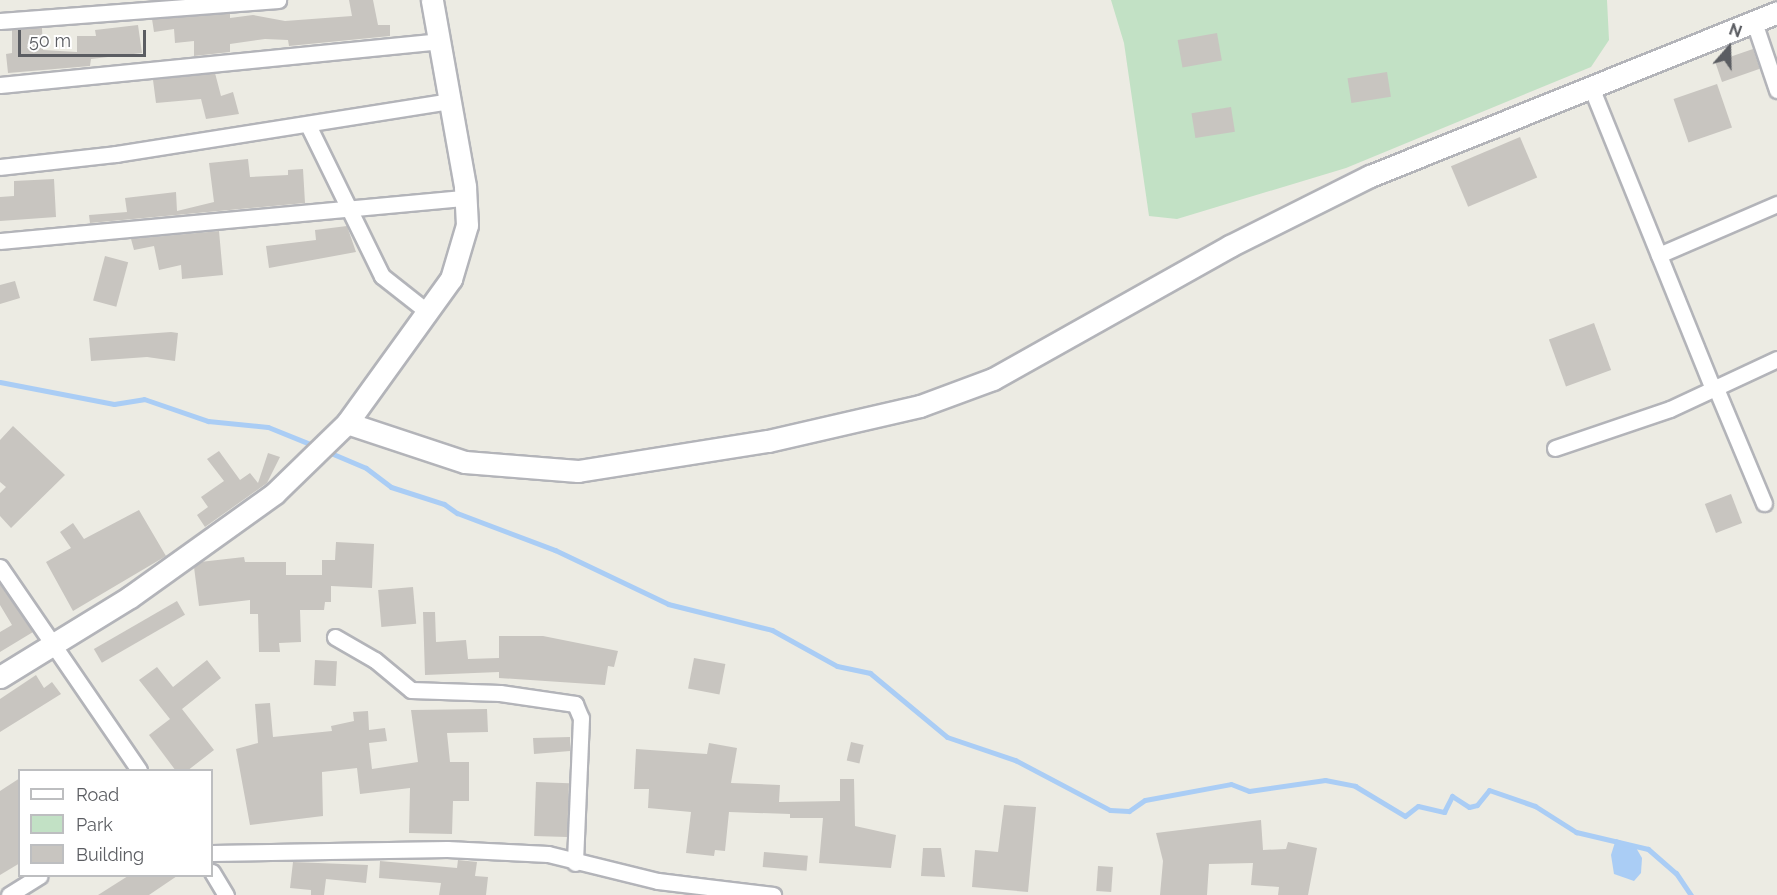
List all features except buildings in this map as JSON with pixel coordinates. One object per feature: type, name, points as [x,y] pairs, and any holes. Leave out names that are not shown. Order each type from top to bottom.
[{"type":"street","points":[[0,21],[278,0]]},
{"type":"street","points":[[0,677],[56,643],[241,520],[313,459],[347,423],[429,313],[462,252],[465,198],[432,0]]},
{"type":"street","points":[[347,423],[465,462],[578,471],[768,441],[920,406],[993,379],[1230,246],[1371,176],[1777,12]]},
{"type":"street","points":[[1754,22],[1777,90]]},
{"type":"street","points":[[0,85],[439,41]]},
{"type":"street","points":[[1591,87],[1764,503]]},
{"type":"street","points":[[0,167],[308,125],[450,101]]},
{"type":"street","points":[[308,125],[382,276],[429,313]]},
{"type":"street","points":[[0,241],[465,198]]},
{"type":"street","points":[[1659,255],[1777,204]]},
{"type":"street","points":[[1555,448],[1670,409],[1777,359]]},
{"type":"street","points":[[0,567],[56,643],[138,769]]},
{"type":"street","points":[[335,637],[375,660],[411,690],[500,693],[575,704],[581,718],[575,863]]},
{"type":"street","points":[[213,853],[447,849],[548,854],[575,863],[658,881],[773,895]]},
{"type":"street","points":[[213,874],[226,895]]},
{"type":"street","points":[[9,895],[37,877]]},
{"type":"green space","points":[[1111,0],[1607,0],[1609,40],[1591,67],[1346,168],[1177,219],[1149,216],[1124,43]]},
{"type":"water","points":[[1616,839],[1635,846],[1642,858],[1641,873],[1634,881],[1614,874],[1611,855]]},
{"type":"waterway","points":[[0,382],[114,404],[144,399],[208,421],[268,427],[315,446]]},
{"type":"waterway","points":[[326,451],[366,468],[391,487],[444,504],[457,513],[555,550],[668,604],[772,630],[837,666],[870,673],[947,737],[1015,760],[1110,810],[1129,811],[1145,800],[1231,784],[1249,791],[1325,780],[1355,786],[1405,816],[1418,806],[1444,812],[1452,796],[1469,807],[1477,805],[1489,790],[1535,806],[1576,832],[1648,849],[1676,873],[1691,895]]}]
